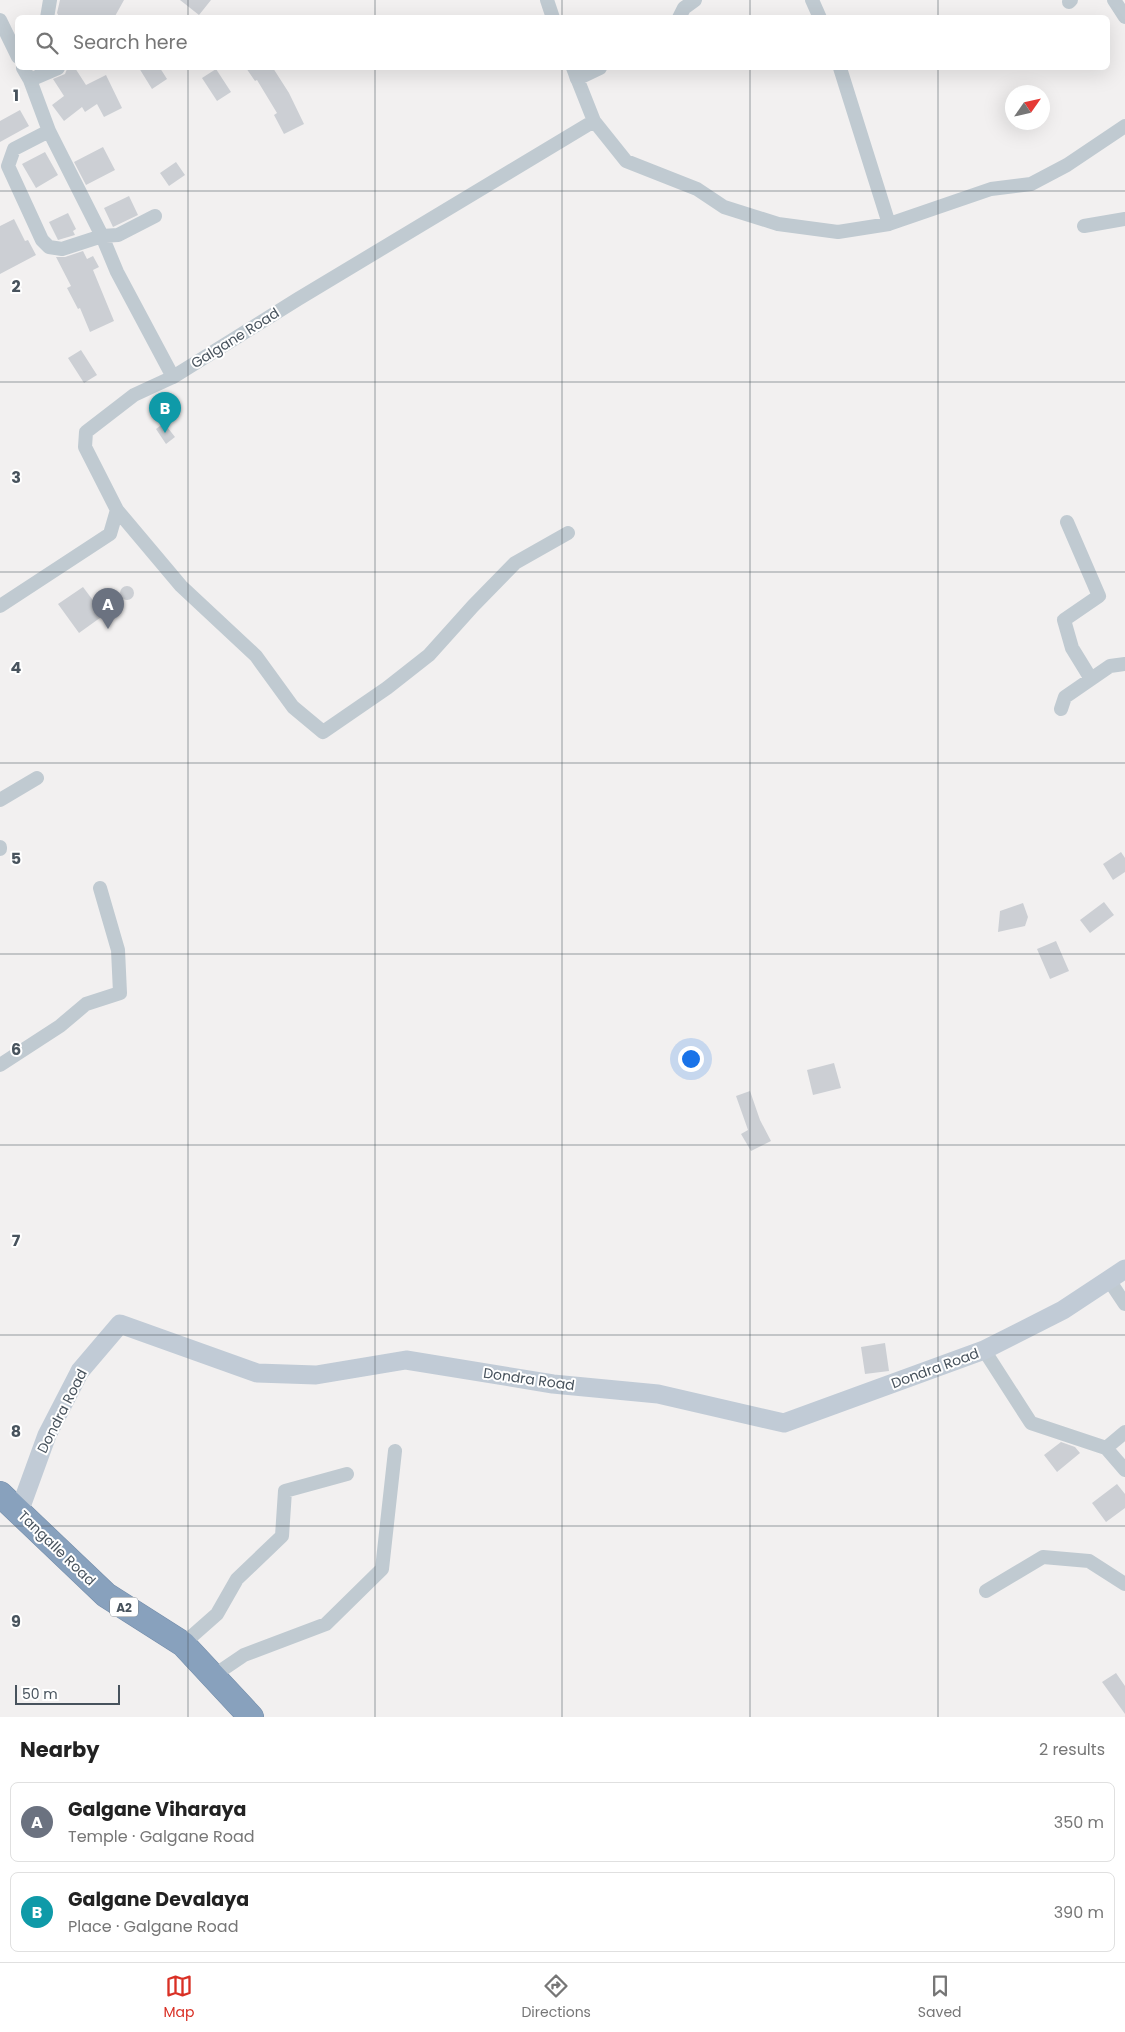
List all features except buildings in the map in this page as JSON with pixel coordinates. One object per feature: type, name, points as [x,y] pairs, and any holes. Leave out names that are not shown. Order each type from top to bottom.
[{"type":"highway","name":"Tangalle Road","points":[[0,1494],[106,1596],[183,1644],[251,1717]]},
{"type":"street","points":[[48,15],[50,0]]},
{"type":"street","points":[[546,0],[552,15]]},
{"type":"street","points":[[680,15],[684,8],[695,0]]},
{"type":"street","points":[[812,0],[819,15]]},
{"type":"street","points":[[1114,0],[1125,17]]},
{"type":"street","points":[[0,20],[15,53]]},
{"type":"street","points":[[0,43],[15,54]]},
{"type":"street","points":[[24,70],[30,80],[49,131],[118,272],[173,377]]},
{"type":"street","points":[[30,80],[52,70]]},
{"type":"street","points":[[841,70],[890,224]]},
{"type":"street","points":[[574,71],[594,121],[626,161],[696,189],[724,207],[778,224],[838,232],[890,224],[991,189],[1031,184],[1067,165],[1125,126]]},
{"type":"street","name":"Galgane Road","points":[[568,533],[515,563],[429,655],[387,688],[323,732],[293,708],[256,656],[181,586],[117,510],[85,447],[86,432],[134,395],[173,377],[298,299],[594,121]]},
{"type":"street","points":[[49,131],[14,149],[8,166],[42,240],[49,247],[62,248],[102,236],[118,235],[155,216]]},
{"type":"street","points":[[1084,226],[1125,219]]},
{"type":"street","points":[[0,606],[110,534],[117,510]]},
{"type":"street","points":[[1066,522],[1099,596],[1064,620],[1072,648],[1091,679]]},
{"type":"street","points":[[1061,710],[1065,697],[1110,666],[1125,664]]},
{"type":"street","points":[[0,800],[37,778]]},
{"type":"street","points":[[0,1065],[60,1026],[86,1004],[120,993],[118,950],[100,888]]},
{"type":"street","name":"Dondra Road","points":[[19,1512],[47,1435],[80,1371],[120,1324],[257,1374],[316,1375],[406,1360],[553,1384],[658,1394],[784,1423],[984,1350],[1063,1310],[1125,1270]]},
{"type":"street","points":[[1109,1280],[1125,1304]]},
{"type":"street","points":[[984,1350],[1032,1423],[1106,1448],[1125,1470]]},
{"type":"street","points":[[1106,1448],[1125,1432]]},
{"type":"street","points":[[213,1676],[244,1655],[326,1624],[382,1569],[395,1451]]},
{"type":"street","points":[[183,1644],[217,1614],[237,1579],[282,1536],[285,1491],[347,1474]]},
{"type":"street","points":[[986,1591],[1043,1557],[1089,1561],[1125,1584]]},
{"type":"place","name":"Galgane Devalaya","points":[[165,433]]},
{"type":"place","name":"Galgane Viharaya","points":[[108,629]]}]
